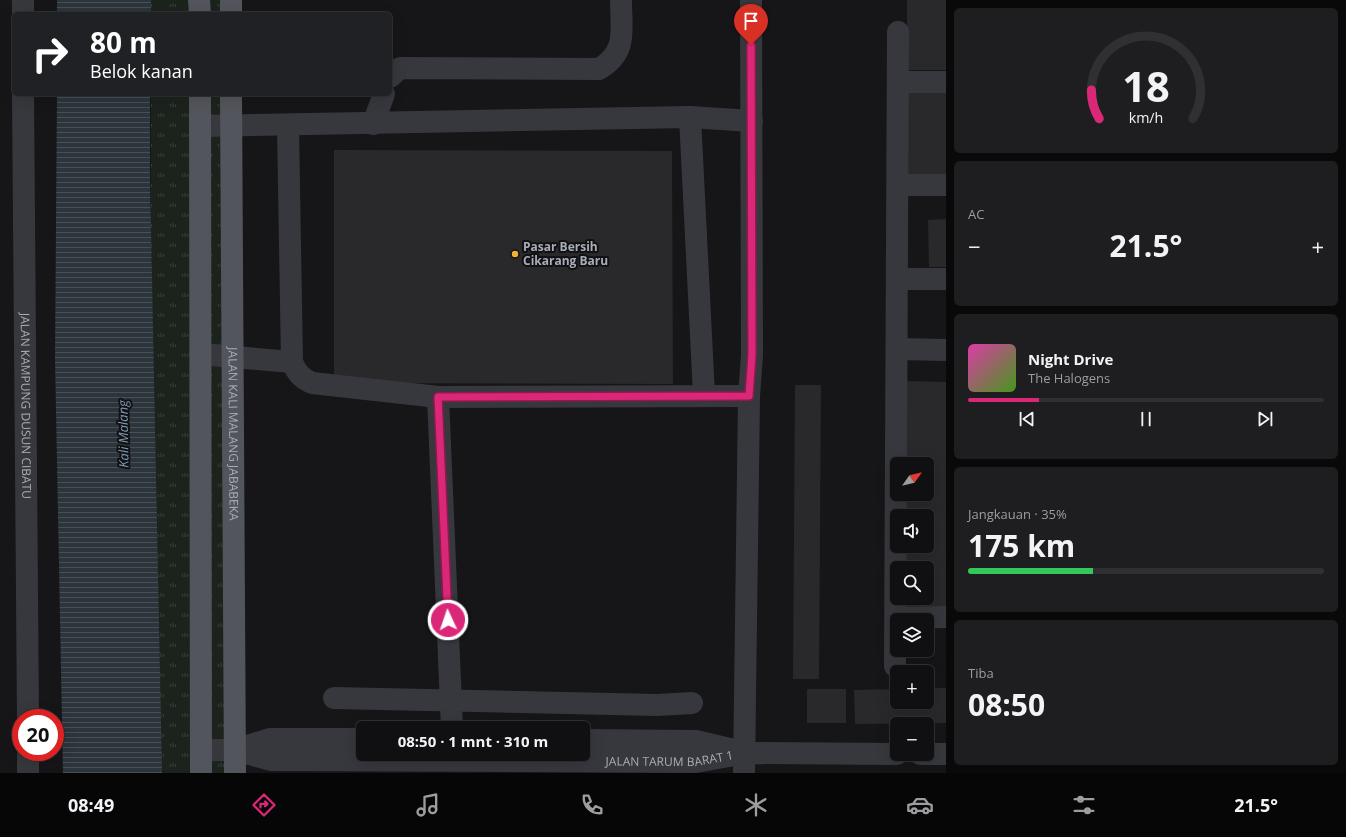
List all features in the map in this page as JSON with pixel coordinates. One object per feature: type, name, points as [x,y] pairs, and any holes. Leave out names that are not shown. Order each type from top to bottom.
[{"type":"main road","points":[[199,0],[200,12]]},
{"type":"main road","points":[[232,0],[232,12]]},
{"type":"main road","points":[[200,96],[201,773]]},
{"type":"main road","name":"JALAN KALI MALANG JABABEKA","points":[[231,96],[234,357],[235,773]]},
{"type":"street","points":[[23,0],[23,12]]},
{"type":"street","points":[[392,75],[400,68],[599,69],[616,56],[620,46],[621,0]]},
{"type":"street","points":[[744,763],[749,396],[752,355],[751,0]]},
{"type":"street","points":[[896,613],[898,32]]},
{"type":"street","points":[[898,82],[946,82]]},
{"type":"street","name":"JALAN KAMPUNG DUSUN CIBATU","points":[[23,96],[28,709]]},
{"type":"street","points":[[373,124],[383,96]]},
{"type":"street","points":[[201,126],[288,126],[690,117],[752,121]]},
{"type":"street","points":[[690,117],[704,395]]},
{"type":"street","points":[[288,126],[292,362],[297,374],[312,383],[438,397],[749,396]]},
{"type":"street","points":[[898,185],[946,185]]},
{"type":"street","points":[[897,279],[946,279]]},
{"type":"street","points":[[897,350],[946,350]]},
{"type":"street","points":[[200,354],[292,362]]},
{"type":"street","points":[[438,397],[452,721]]},
{"type":"street","points":[[934,617],[946,617]]},
{"type":"street","points":[[334,698],[657,705],[692,703]]},
{"type":"street","name":"JALAN TARUM BARAT 1","points":[[235,750],[270,739],[356,739]]},
{"type":"street","name":"JALAN TARUM BARAT 1","points":[[590,740],[696,741],[744,763]]},
{"type":"street","name":"JALAN TARUM BARAT 1","points":[[201,750],[235,750],[271,760],[744,763],[890,754]]},
{"type":"street","points":[[934,754],[946,754]]},
{"type":"street","points":[[28,761],[28,773]]},
{"type":"green space","points":[[151,0],[231,0],[231,12],[151,12]]},
{"type":"green space","points":[[151,96],[231,96],[235,773],[161,773],[151,244]]},
{"type":"water","points":[[57,0],[151,0],[151,12],[57,12]]},
{"type":"water","name":"Kali Malang","points":[[57,96],[150,96],[150,180],[162,773],[63,773],[64,709],[62,709],[55,358]]},
{"type":"building","points":[[907,0],[946,0],[946,70],[907,70]]},
{"type":"building","points":[[906,91],[946,91],[946,179],[906,178]]},
{"type":"building","points":[[334,150],[672,151],[673,384],[334,383]]},
{"type":"building","points":[[946,219],[946,267],[929,267],[928,220]]},
{"type":"building","points":[[906,381],[946,382],[946,612],[905,611],[905,605],[934,605],[934,561],[905,561],[905,553],[934,553],[934,509],[905,509],[905,501],[934,501],[934,457],[906,457]]},
{"type":"building","points":[[795,385],[821,385],[819,679],[793,679]]},
{"type":"building","points":[[934,688],[946,688],[946,723],[934,723],[934,717],[890,717],[890,724],[855,724],[854,690],[890,689],[890,709],[934,709]]},
{"type":"building","points":[[807,689],[846,689],[846,723],[807,723]]},
{"type":"place","name":"Pasar Bersih Cikarang Baru","points":[[515,254]]},
{"type":"route","points":[[448,620],[438,397],[749,396],[752,355],[751,45]]}]
